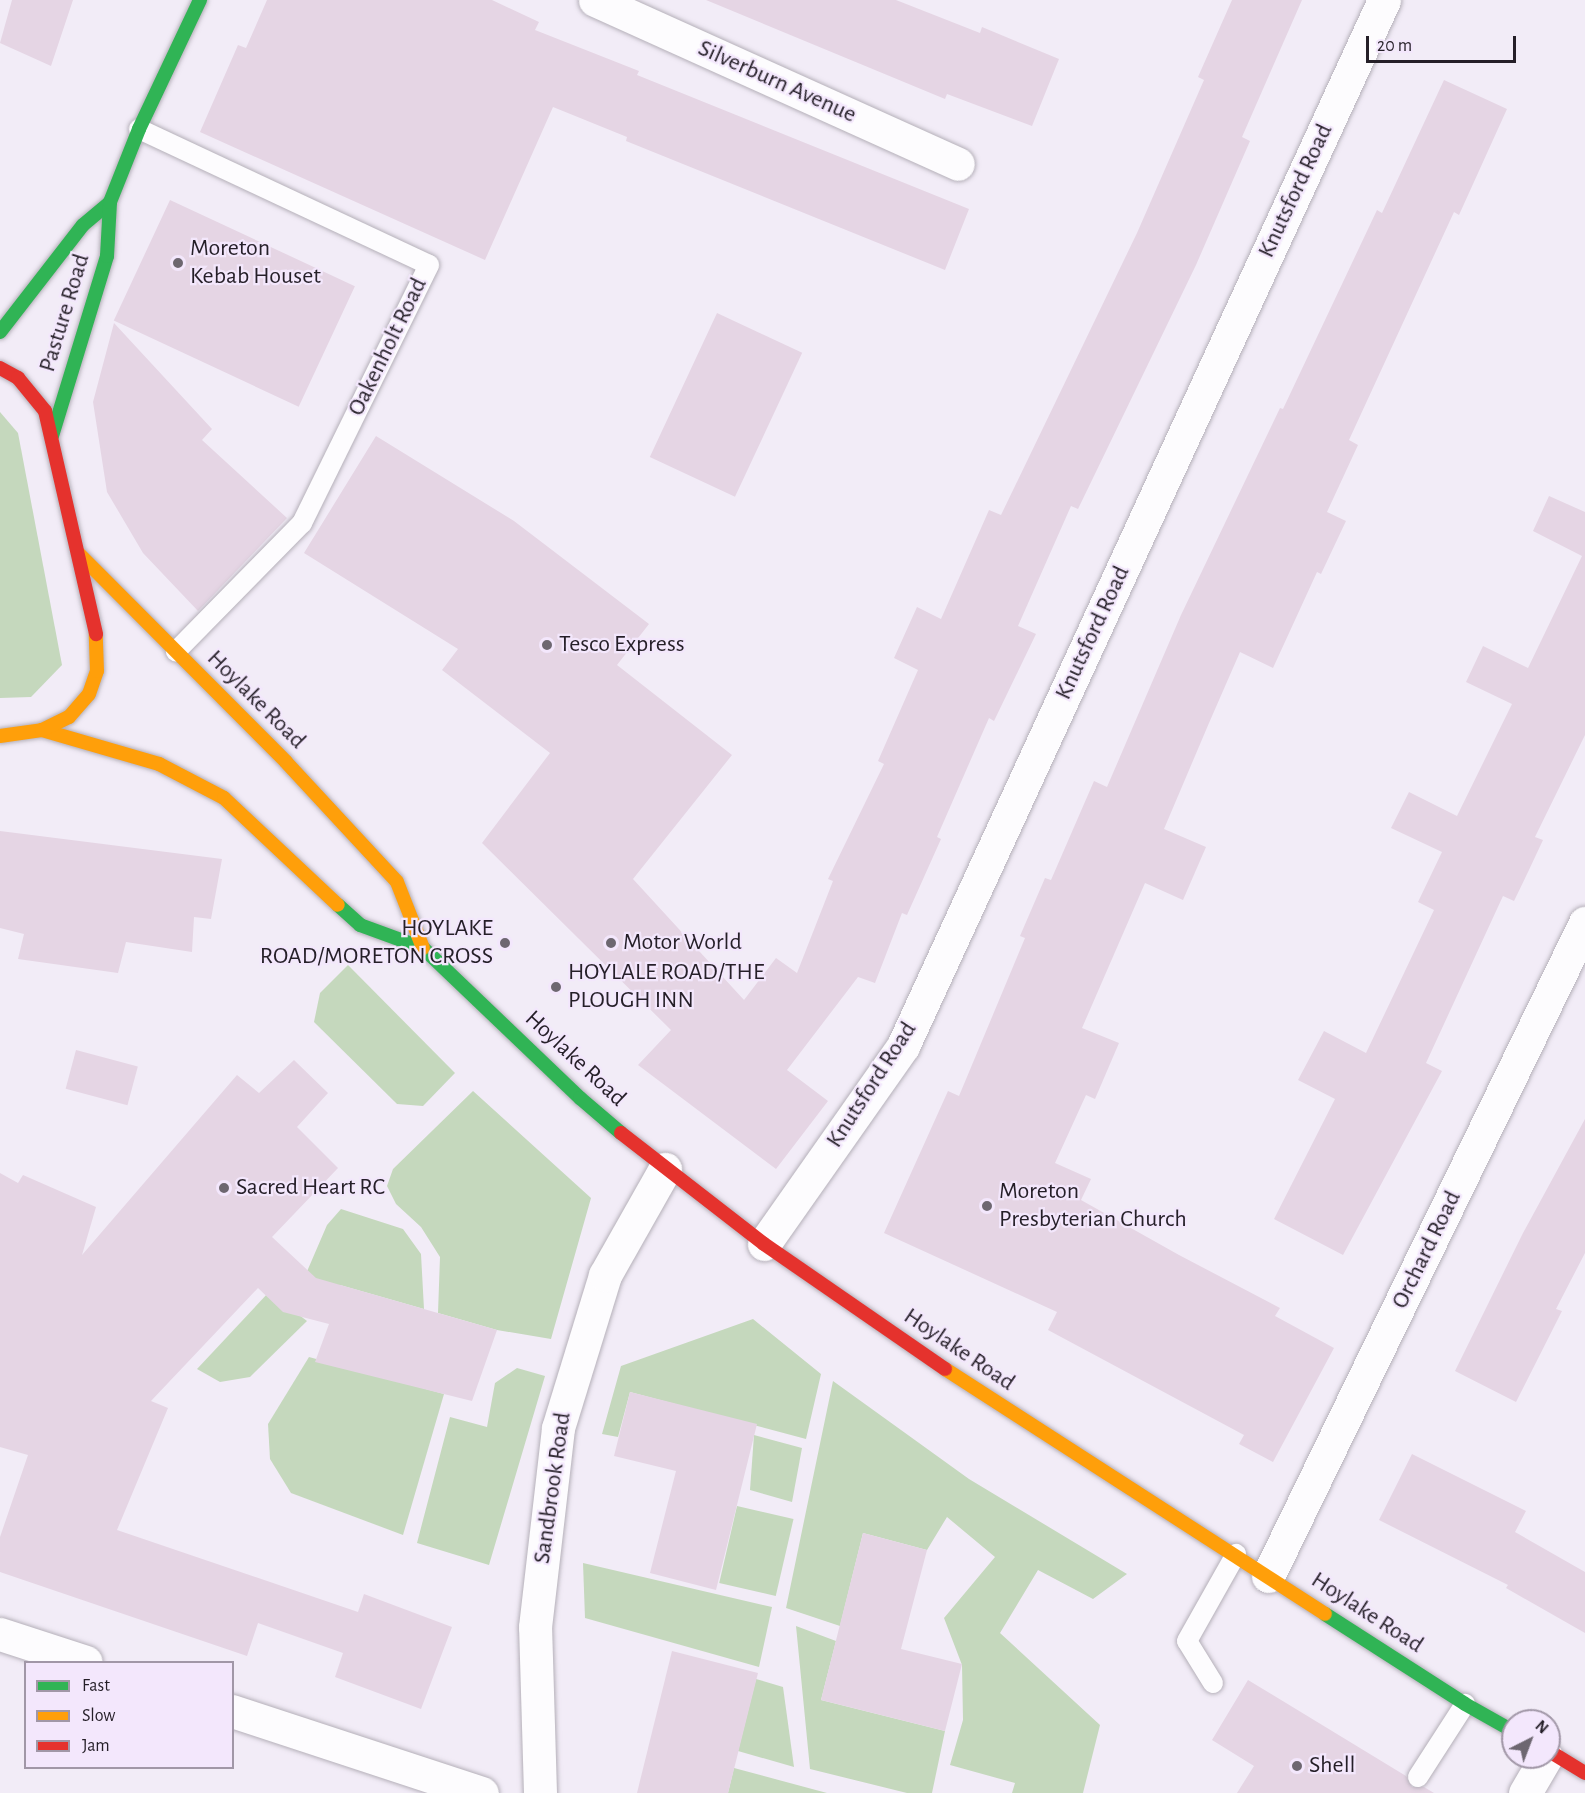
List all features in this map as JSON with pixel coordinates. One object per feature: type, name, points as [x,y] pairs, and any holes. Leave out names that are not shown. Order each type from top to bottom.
[{"type":"main road","name":"Pasture Road","points":[[52,436],[107,256],[110,202],[139,129],[200,0]]},
{"type":"main road","name":"Pasture Road","points":[[0,332],[83,225],[110,202]]},
{"type":"main road","points":[[0,368],[18,378],[45,411],[65,507],[98,643],[97,671],[89,694],[69,717],[42,730],[0,736]]},
{"type":"main road","name":"Hoylake Road","points":[[78,554],[286,762],[398,882],[423,948]]},
{"type":"main road","name":"Hoylake Road","points":[[42,730],[159,764],[224,798],[360,925],[423,948],[580,1098],[665,1169],[764,1244],[955,1376],[1236,1554],[1465,1704],[1501,1724]]},
{"type":"main road","points":[[1561,1759],[1585,1773]]},
{"type":"street","name":"Silverburn Avenue","points":[[596,0],[958,164]]},
{"type":"street","name":"Knutsford Road","points":[[764,1244],[903,1046],[1384,0]]},
{"type":"street","name":"Orchard Road","points":[[1268,1576],[1585,923]]},
{"type":"street","name":"Sandbrook Road","points":[[540,1793],[535,1628],[558,1428],[605,1275],[665,1169]]},
{"type":"street","points":[[0,1634],[83,1661]]},
{"type":"street","points":[[234,1712],[482,1793]]},
{"type":"street","points":[[1524,1793],[1539,1769]]},
{"type":"lane","name":"Oakenholt Road","points":[[139,129],[429,265],[302,523],[176,651]]},
{"type":"lane","points":[[1213,1683],[1187,1641],[1236,1554]]},
{"type":"lane","points":[[1419,1777],[1465,1704]]},
{"type":"green space","points":[[0,412],[18,433],[62,665],[31,697],[0,698]]},
{"type":"green space","points":[[348,965],[455,1073],[423,1106],[397,1104],[314,1022],[320,993]]},
{"type":"green space","points":[[473,1091],[591,1198],[551,1339],[497,1330],[438,1313],[440,1257],[421,1227],[396,1204],[387,1186],[393,1169]]},
{"type":"green space","points":[[341,1209],[403,1229],[421,1254],[424,1309],[340,1285],[296,1297],[327,1225]]},
{"type":"green space","points":[[269,1292],[307,1321],[250,1377],[220,1382],[197,1369]]},
{"type":"green space","points":[[753,1319],[821,1374],[806,1439],[630,1392],[618,1437],[602,1434],[621,1366]]},
{"type":"green space","points":[[309,1357],[444,1394],[403,1535],[291,1493],[270,1459],[268,1424]]},
{"type":"green space","points":[[517,1368],[545,1376],[489,1565],[417,1543],[450,1417],[487,1427],[495,1383]]},
{"type":"green space","points":[[833,1381],[969,1479],[1127,1574],[1093,1599],[1038,1570],[1000,1633],[1100,1725],[1083,1793],[1012,1793],[1015,1783],[950,1765],[963,1720],[962,1665],[944,1618],[995,1557],[947,1517],[927,1550],[863,1533],[840,1626],[786,1608]]},
{"type":"green space","points":[[754,1435],[802,1448],[792,1502],[750,1490]]},
{"type":"green space","points":[[737,1506],[794,1519],[776,1596],[719,1583]]},
{"type":"green space","points":[[583,1563],[772,1607],[759,1667],[585,1618]]},
{"type":"green space","points":[[796,1626],[836,1641],[821,1700],[945,1731],[932,1793],[907,1793],[810,1769]]},
{"type":"green space","points":[[756,1679],[783,1687],[794,1767],[738,1751]]},
{"type":"green space","points":[[734,1768],[827,1793],[728,1793]]},
{"type":"building","points":[[12,0],[73,0],[51,66],[0,43]]},
{"type":"building","points":[[267,0],[492,0],[539,22],[535,30],[639,71],[637,75],[969,209],[945,270],[626,141],[627,137],[553,107],[485,260],[200,132],[238,45],[246,48]]},
{"type":"building","points":[[706,0],[896,0],[980,33],[982,27],[1059,59],[1032,126],[947,94],[945,99]]},
{"type":"building","points":[[1232,0],[1302,0],[1242,137],[1250,141],[1196,265],[1078,509],[1071,506],[1018,626],[1036,634],[994,721],[989,718],[937,837],[941,839],[907,915],[902,913],[875,983],[858,977],[787,1070],[828,1101],[776,1169],[638,1065],[671,1030],[482,843],[550,753],[442,670],[458,649],[304,553],[376,436],[514,521],[649,624],[617,665],[732,755],[633,879],[744,1000],[776,958],[797,973],[833,881],[828,879],[884,764],[878,761],[918,670],[894,658],[917,607],[941,619],[989,510],[1001,515],[1137,233],[1204,80],[1198,77]]},
{"type":"building","points":[[1444,80],[1507,109],[1459,215],[1454,212],[1349,440],[1358,445],[1327,512],[1346,521],[1321,574],[1317,572],[1273,668],[1240,652],[1209,723],[1164,829],[1206,847],[1183,900],[1145,883],[1082,1028],[1119,1043],[1095,1099],[1086,1095],[1055,1163],[1091,1179],[1081,1200],[1280,1308],[1275,1316],[1334,1348],[1273,1462],[1239,1444],[1244,1435],[1048,1330],[1057,1312],[884,1233],[948,1091],[959,1096],[1025,938],[1020,936],[1045,878],[1051,880],[1094,781],[1107,787],[1181,615],[1280,408],[1283,409],[1377,210],[1382,213]]},
{"type":"building","points":[[170,200],[355,286],[299,407],[114,321]]},
{"type":"building","points":[[717,313],[802,353],[735,497],[650,457]]},
{"type":"building","points":[[114,323],[212,429],[202,440],[287,518],[198,611],[143,553],[107,492],[93,402]]},
{"type":"building","points":[[1549,496],[1585,512],[1585,735],[1535,837],[1543,840],[1514,901],[1503,896],[1426,1063],[1442,1071],[1343,1255],[1274,1219],[1335,1099],[1298,1080],[1324,1031],[1366,1053],[1434,910],[1418,902],[1442,852],[1391,828],[1409,792],[1457,816],[1512,704],[1466,682],[1483,646],[1528,668],[1582,556],[1533,531]]},
{"type":"building","points":[[0,831],[222,859],[211,919],[194,917],[192,952],[126,942],[118,973],[18,959],[24,934],[0,928]]},
{"type":"building","points":[[76,1050],[138,1067],[127,1105],[66,1089]]},
{"type":"building","points":[[294,1060],[328,1093],[297,1127],[338,1168],[272,1237],[316,1278],[497,1330],[472,1401],[315,1362],[329,1324],[283,1312],[258,1288],[151,1401],[168,1408],[117,1530],[358,1612],[364,1594],[452,1627],[421,1709],[335,1677],[343,1653],[258,1623],[247,1656],[0,1572],[0,1537],[28,1455],[0,1447],[0,1173],[18,1183],[23,1175],[96,1207],[82,1255],[237,1075],[259,1093]]},
{"type":"building","points":[[1585,1119],[1585,1253],[1556,1309],[1562,1311],[1516,1402],[1455,1371],[1523,1233]]},
{"type":"building","points":[[630,1392],[757,1424],[716,1590],[650,1573],[676,1471],[614,1456]]},
{"type":"building","points":[[1412,1454],[1526,1511],[1515,1532],[1585,1572],[1585,1633],[1506,1588],[1508,1585],[1379,1520]]},
{"type":"building","points":[[863,1533],[927,1550],[901,1649],[962,1664],[945,1731],[821,1700]]},
{"type":"building","points":[[672,1651],[758,1673],[728,1793],[637,1793]]},
{"type":"building","points":[[1248,1680],[1406,1776],[1412,1787],[1424,1787],[1434,1793],[1237,1793],[1254,1766],[1212,1740]]},
{"type":"traffic: fast","points":[[52,436],[107,256],[110,202],[139,129],[200,0]]},
{"type":"traffic: fast","points":[[0,332],[83,225],[110,202]]},
{"type":"traffic: fast","points":[[338,905],[360,925],[423,948],[580,1098],[621,1133]]},
{"type":"traffic: fast","points":[[1325,1614],[1465,1704],[1501,1724]]},
{"type":"traffic: slow","points":[[79,554],[286,762],[397,882],[423,948]]},
{"type":"traffic: slow","points":[[0,736],[42,730],[69,717],[89,694],[97,671],[96,634]]},
{"type":"traffic: slow","points":[[42,730],[159,764],[224,798],[338,905]]},
{"type":"traffic: slow","points":[[945,1369],[1325,1614]]},
{"type":"traffic: jam","points":[[0,368],[18,378],[45,411],[96,634]]},
{"type":"traffic: jam","points":[[621,1133],[764,1244],[945,1369]]},
{"type":"traffic: jam","points":[[1561,1758],[1585,1773]]},
{"type":"place","name":"Moreton Kebab Houset","points":[[178,263]]},
{"type":"place","name":"Tesco Express","points":[[547,645]]},
{"type":"place","name":"HOYLAKE ROAD/MORETON CROSS","points":[[505,943]]},
{"type":"place","name":"Motor World","points":[[611,943]]},
{"type":"place","name":"HOYLALE ROAD/THE PLOUGH INN","points":[[556,987]]},
{"type":"place","name":"Sacred Heart RC","points":[[224,1188]]},
{"type":"place","name":"Moreton Presbyterian Church","points":[[987,1206]]},
{"type":"place","name":"Shell","points":[[1297,1766]]}]
